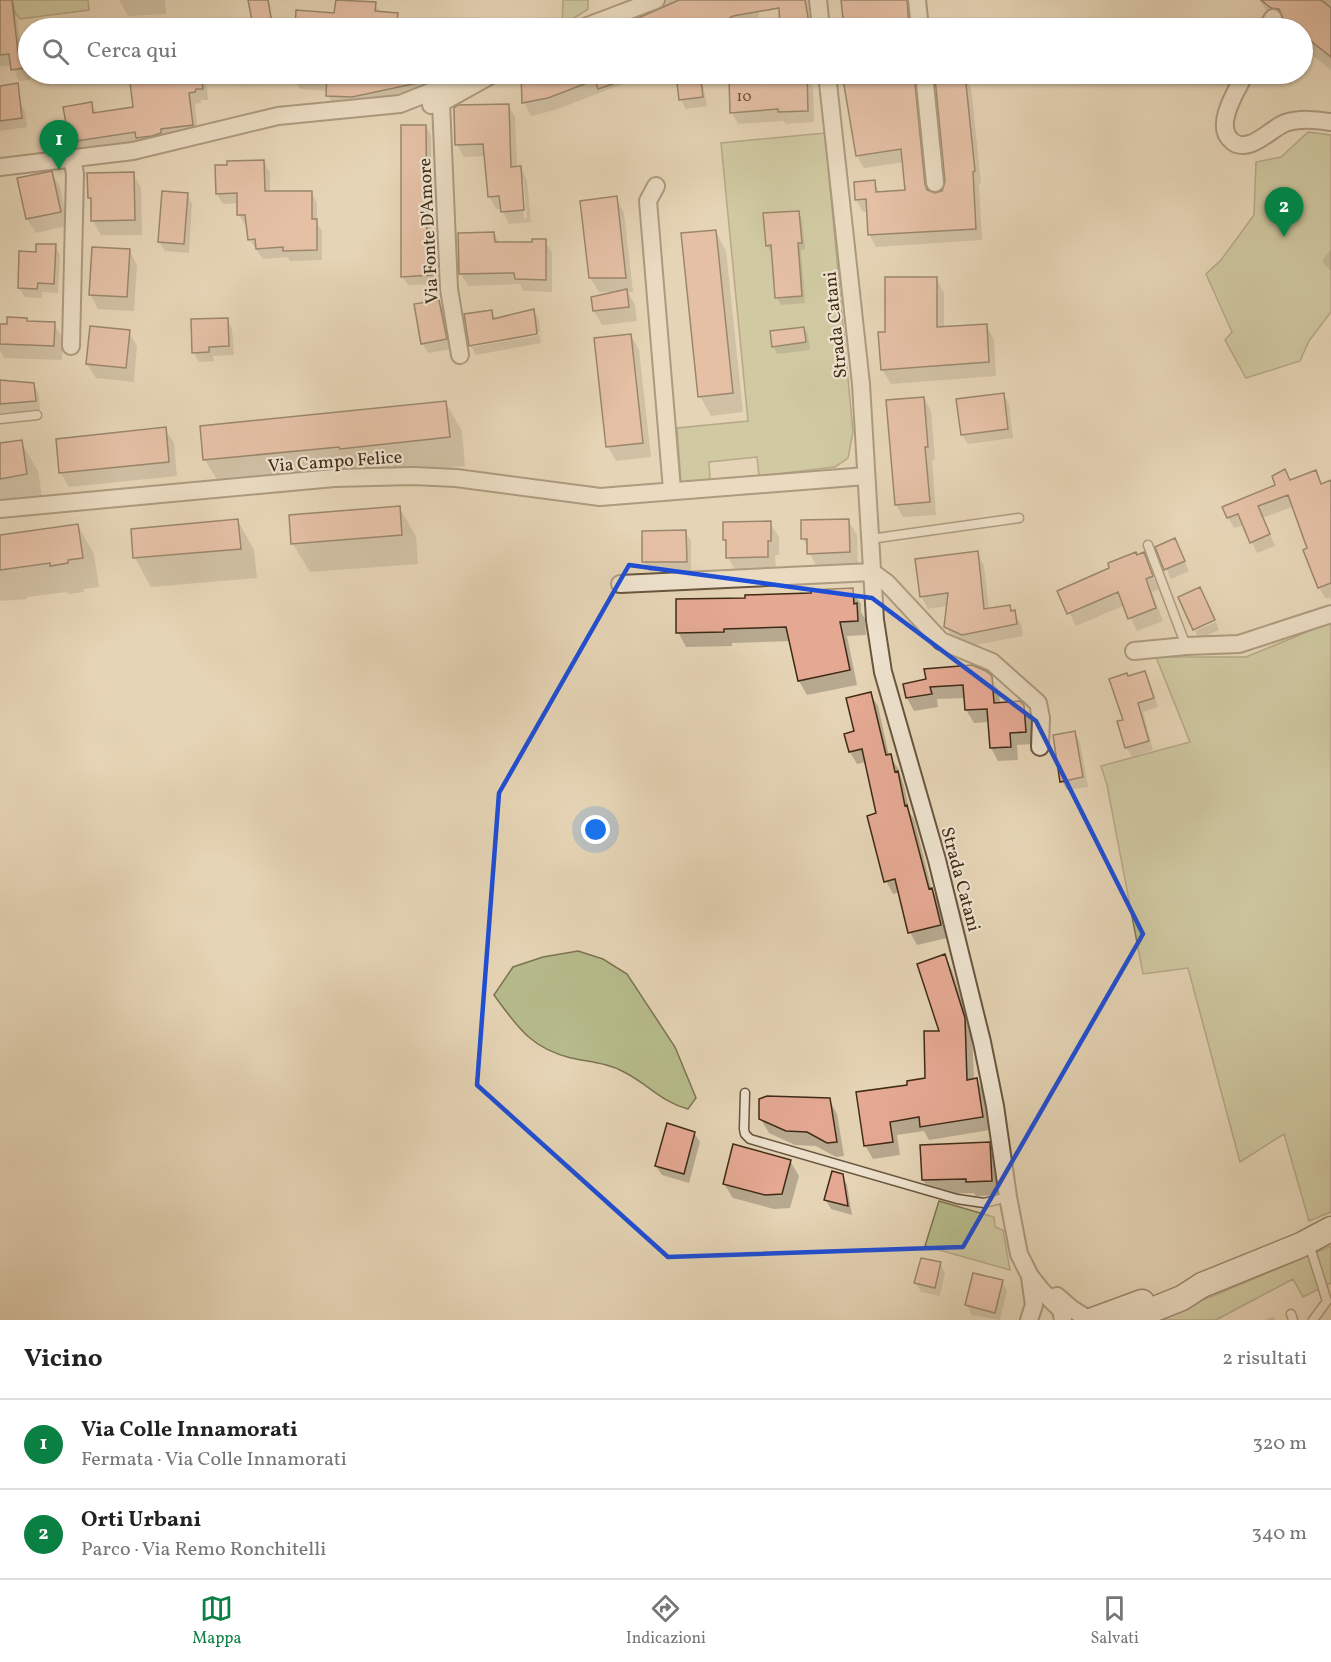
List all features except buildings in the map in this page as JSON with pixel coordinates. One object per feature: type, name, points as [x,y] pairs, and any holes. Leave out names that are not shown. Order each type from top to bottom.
[{"type":"street","points":[[608,18],[656,0]]},
{"type":"street","points":[[818,0],[820,18]]},
{"type":"street","points":[[917,0],[919,18]]},
{"type":"street","points":[[400,104],[451,84]]},
{"type":"street","points":[[0,167],[133,151],[278,116],[400,104],[441,104],[476,84]]},
{"type":"street","name":"Strada Catani","points":[[827,84],[861,384],[875,620],[883,672],[937,860],[975,1011],[995,1106],[1019,1254],[1030,1276],[1061,1310],[1063,1320]]},
{"type":"street","points":[[925,84],[935,183]]},
{"type":"street","points":[[1241,84],[1224,122],[1226,135],[1235,143],[1248,145],[1254,143],[1269,131],[1286,122],[1307,119],[1331,122]]},
{"type":"street","name":"Via Fonte D'Amore","points":[[441,104],[448,289],[460,355]]},
{"type":"street","points":[[71,346],[75,174],[72,158]]},
{"type":"street","points":[[656,186],[648,201],[672,490]]},
{"type":"street","name":"Via Campo Felice","points":[[0,509],[334,478],[413,476],[456,478],[600,497],[866,476]]},
{"type":"street","points":[[620,584],[872,572],[887,583],[941,641],[992,662],[1038,703],[1041,718],[1040,747]]},
{"type":"street","points":[[1134,651],[1239,644],[1331,614]]},
{"type":"street","points":[[1127,1320],[1182,1298],[1202,1286],[1331,1229]]},
{"type":"street","points":[[1029,1320],[1034,1305],[1030,1276]]},
{"type":"street","name":"Strada Catani","points":[[1030,1276],[1072,1309],[1091,1320]]},
{"type":"street","points":[[1091,1320],[1177,1289],[1202,1286]]},
{"type":"lane","points":[[0,419],[37,414]]},
{"type":"lane","points":[[870,539],[1019,518]]},
{"type":"lane","points":[[1148,544],[1186,646]]},
{"type":"lane","points":[[745,1093],[744,1129],[750,1139],[957,1199],[984,1203],[1008,1197]]},
{"type":"lane","points":[[1308,1241],[1327,1302],[1313,1320]]},
{"type":"highlighted area","points":[[629,565],[872,598],[1036,721],[1143,934],[963,1247],[668,1257],[477,1085],[499,793]]},
{"type":"green space","points":[[12,0],[88,0],[89,10],[19,18],[13,10]]},
{"type":"green space","points":[[563,0],[588,0],[588,9],[574,18],[562,18]]},
{"type":"green space","points":[[1308,132],[1331,135],[1331,312],[1309,341],[1300,361],[1246,378],[1225,340],[1232,332],[1206,274],[1221,260],[1254,215],[1256,162],[1281,157]]},
{"type":"green space","points":[[825,133],[853,432],[848,458],[835,467],[759,476],[757,457],[709,462],[710,480],[681,483],[677,428],[748,421],[721,143]]},
{"type":"green space","points":[[1331,622],[1331,1212],[1309,1221],[1284,1134],[1240,1162],[1188,968],[1143,974],[1107,785],[1101,766],[1190,742],[1156,657],[1246,657]]},
{"type":"green space","points":[[578,951],[603,959],[627,974],[675,1047],[696,1098],[688,1109],[670,1102],[618,1069],[557,1054],[545,1048],[518,1026],[494,995],[513,967],[543,957]]},
{"type":"green space","points":[[939,1201],[994,1217],[995,1227],[1003,1230],[1010,1270],[925,1246]]},
{"type":"green space","points":[[1331,1246],[1331,1283],[1303,1297],[1293,1279],[1216,1320],[1147,1320],[1213,1296]]},
{"type":"place","name":"Via Colle Innamorati","points":[[59,170]]},
{"type":"place","name":"Orti Urbani","points":[[1284,237]]}]
